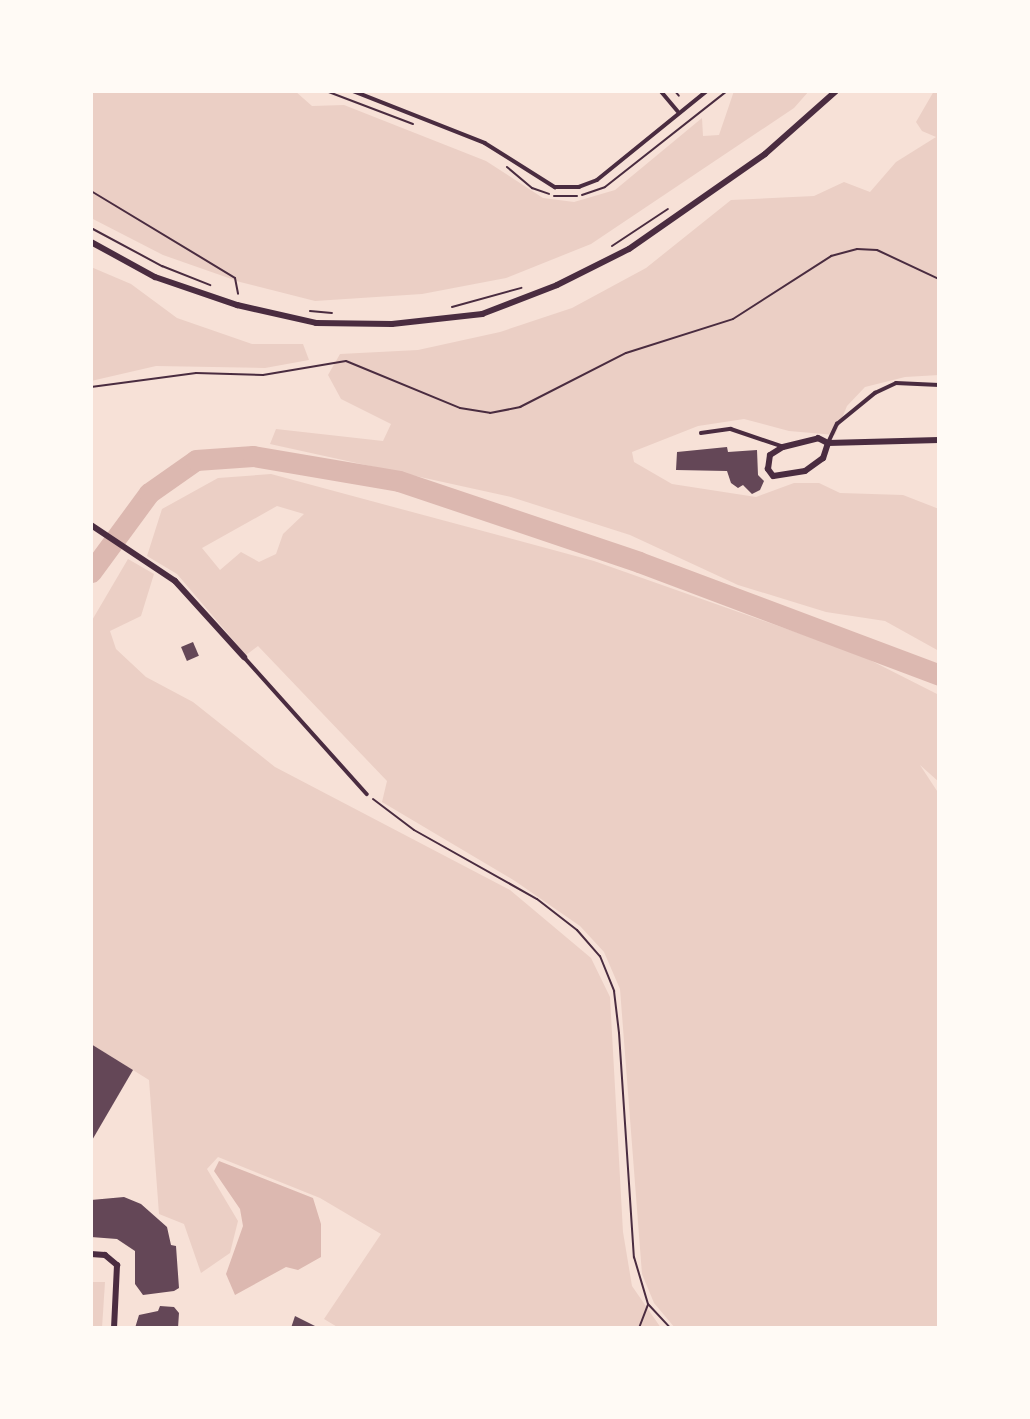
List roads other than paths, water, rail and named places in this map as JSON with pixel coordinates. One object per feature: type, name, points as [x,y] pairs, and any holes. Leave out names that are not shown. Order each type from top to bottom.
[{"type":"street","points":[[91,242],[155,277],[237,305],[316,323],[392,324],[482,314],[557,285],[629,249],[765,154],[836,91]]},
{"type":"street","points":[[828,443],[823,458],[804,471],[773,476],[768,462],[783,447],[818,438],[828,443],[939,440]]},
{"type":"street","points":[[91,525],[160,569],[244,657]]},
{"type":"street","points":[[91,1254],[105,1255],[117,1265],[114,1328]]},
{"type":"lane","points":[[353,91],[485,143],[555,187],[579,187],[597,180],[707,91]]},
{"type":"lane","points":[[661,91],[678,112]]},
{"type":"lane","points":[[828,443],[837,424],[875,393],[897,383],[939,385]]},
{"type":"lane","points":[[701,433],[731,429],[783,447]]},
{"type":"lane","points":[[244,657],[368,794]]},
{"type":"waterway","points":[[91,572],[149,493],[196,460],[253,456],[399,481],[639,562],[939,675]]}]
